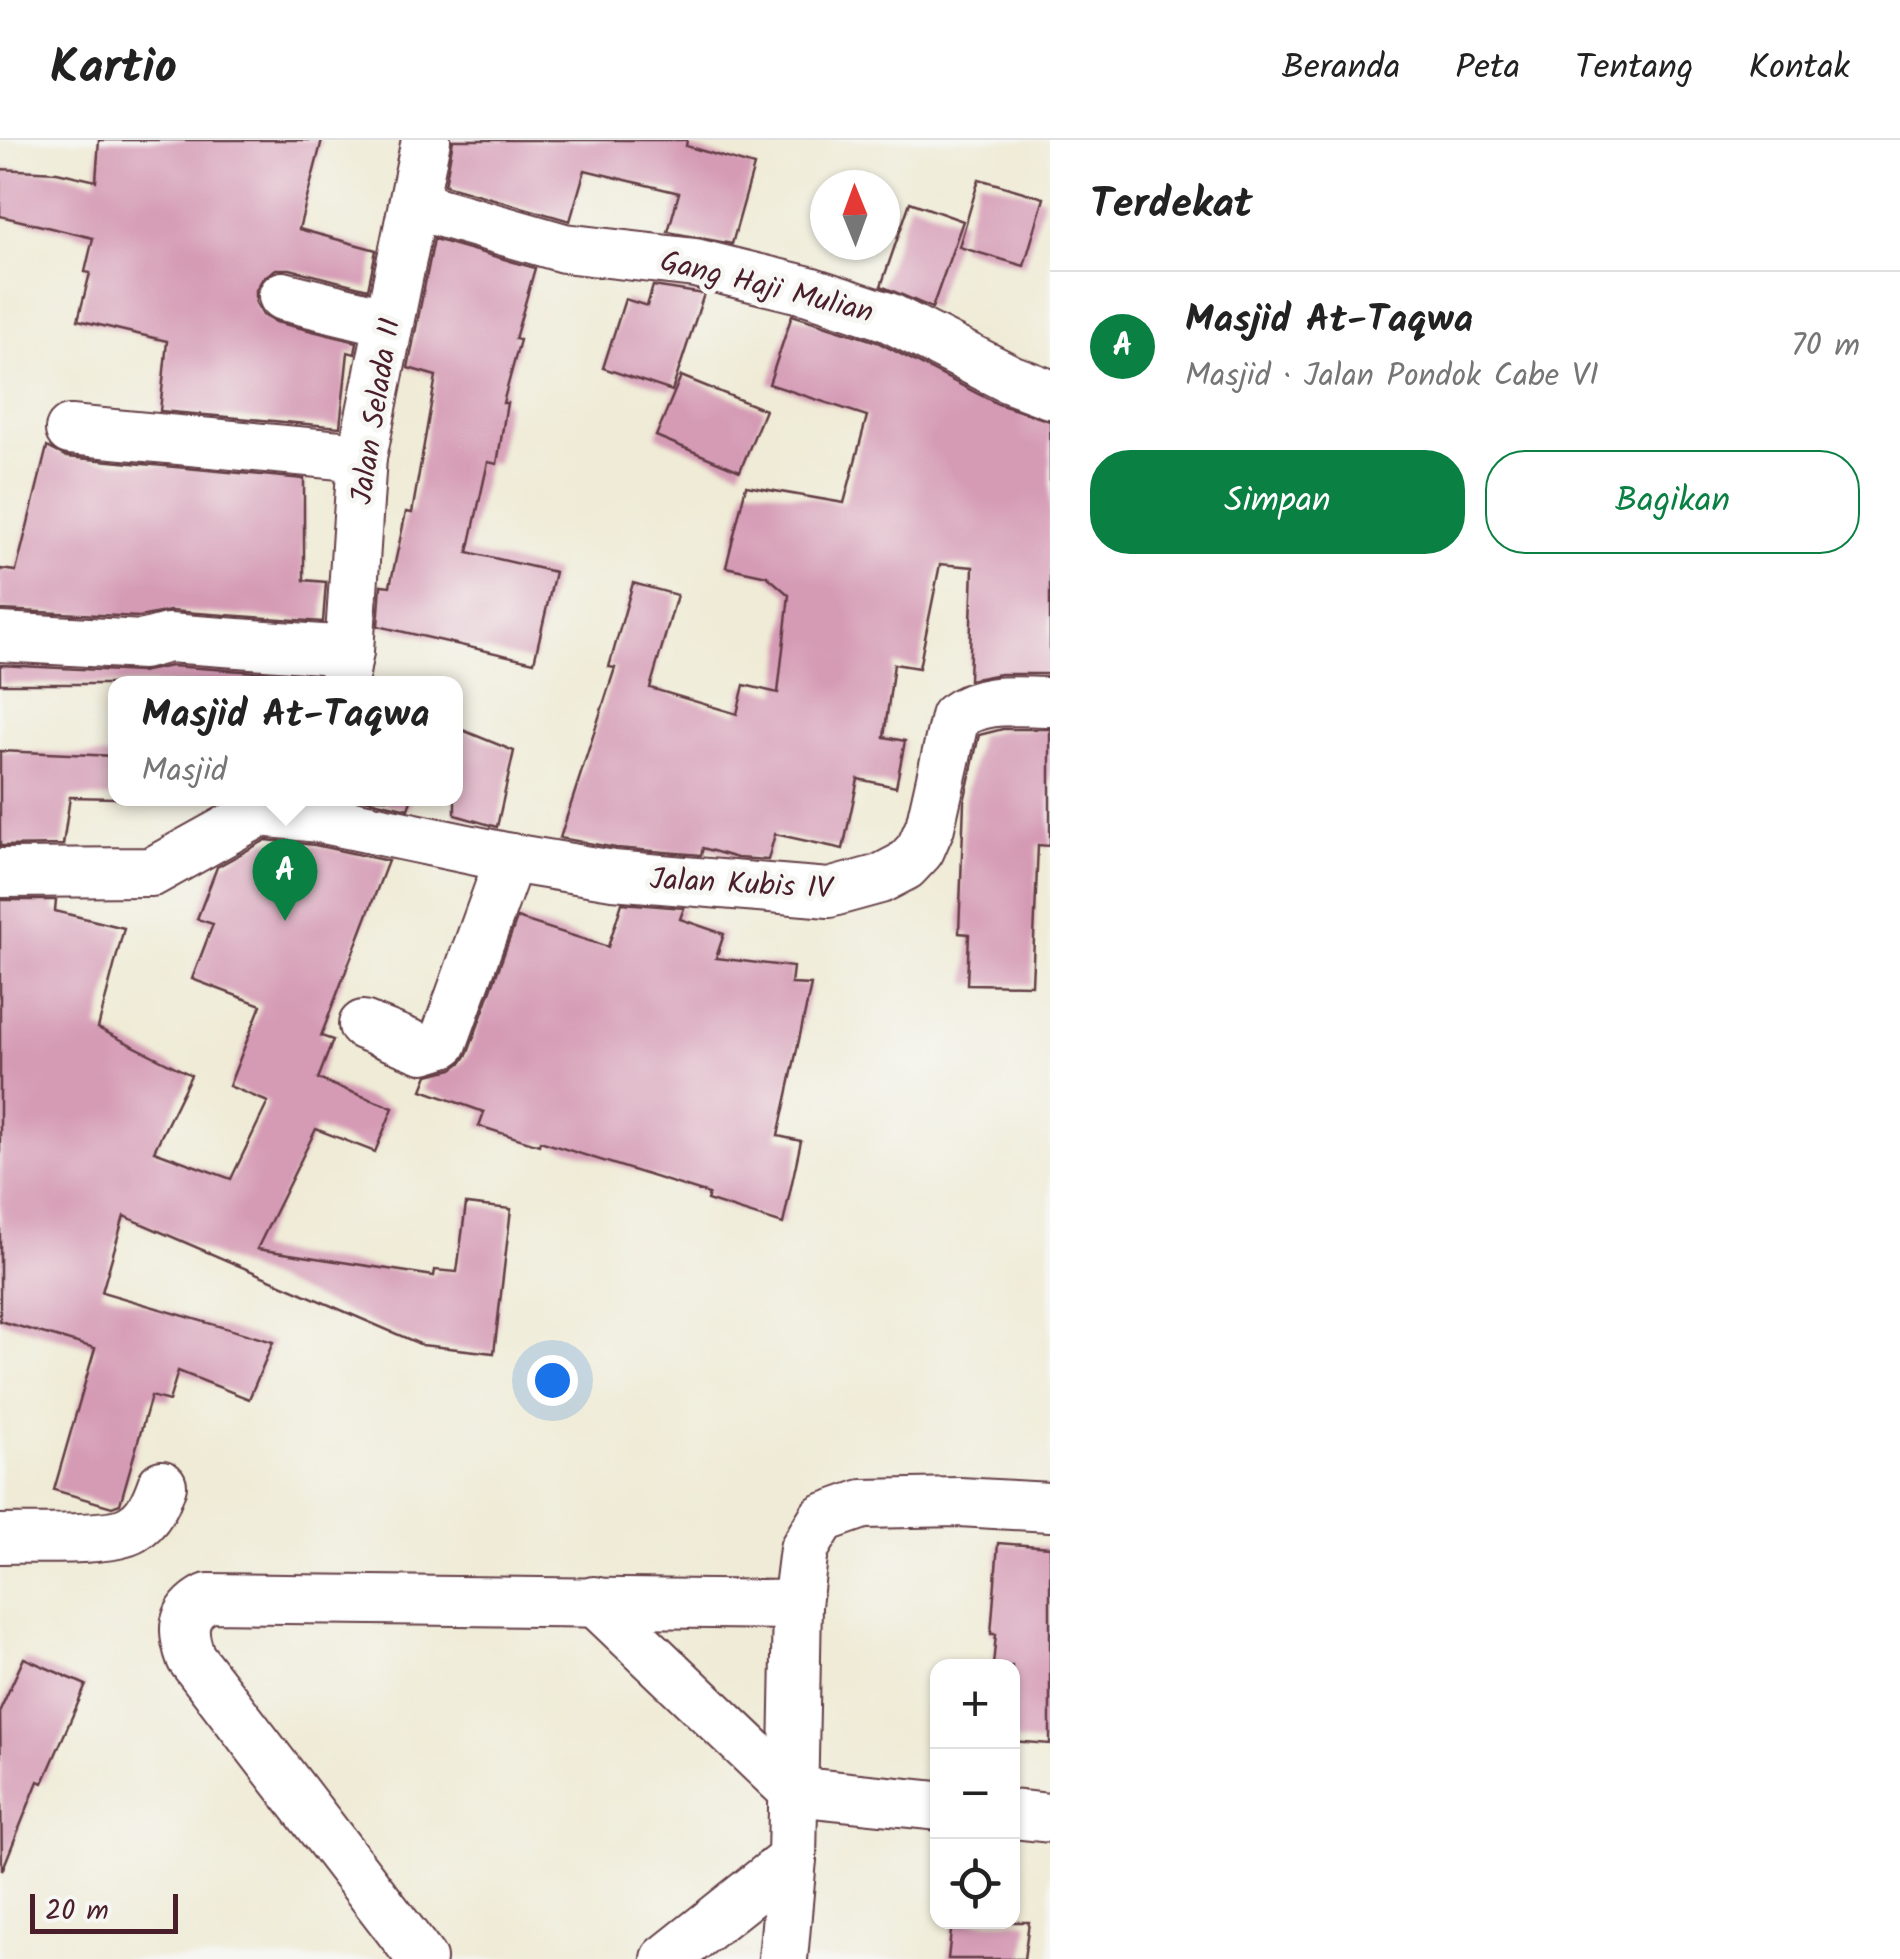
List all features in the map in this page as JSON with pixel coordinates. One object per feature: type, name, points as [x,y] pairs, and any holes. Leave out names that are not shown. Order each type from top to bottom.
[{"type":"street","name":"Jalan Selada II","points":[[346,667],[362,457],[426,140]]},
{"type":"street","name":"Gang Haji Mulian","points":[[414,205],[564,248],[695,263],[809,291],[888,317],[1010,379],[1050,394]]},
{"type":"street","points":[[283,296],[389,322]]},
{"type":"street","points":[[70,430],[362,457]]},
{"type":"street","points":[[0,637],[142,645],[168,638],[346,667]]},
{"type":"street","name":"Jalan Kubis IV","points":[[0,873],[152,872],[260,812],[320,808],[510,858],[612,875],[829,893],[854,888],[904,866],[920,850],[930,827],[955,716],[968,706],[990,702],[1050,702]]},
{"type":"street","points":[[363,1025],[422,1048],[443,1043],[510,858]]},
{"type":"street","points":[[0,1539],[100,1536],[131,1530],[154,1508],[162,1485]]},
{"type":"street","points":[[782,1959],[792,1859],[796,1605],[804,1549],[822,1518],[863,1504],[958,1502],[1050,1507]]},
{"type":"street","points":[[422,1959],[191,1658],[183,1636],[186,1616],[196,1605],[208,1598],[796,1605]]},
{"type":"street","points":[[594,1601],[793,1790],[930,1805]]},
{"type":"street","points":[[1020,1815],[1050,1818]]},
{"type":"street","points":[[666,1959],[792,1859]]},
{"type":"building","points":[[99,140],[322,140],[299,229],[376,250],[368,289],[276,269],[263,278],[256,290],[256,303],[263,315],[276,322],[357,342],[355,354],[348,352],[340,427],[160,411],[167,341],[78,320],[90,273],[85,272],[93,238],[0,216],[0,169],[57,172],[96,181]]},
{"type":"building","points":[[453,140],[687,140],[686,146],[754,166],[732,244],[668,232],[679,193],[585,170],[570,221],[445,185]]},
{"type":"building","points":[[979,179],[1044,198],[1024,266],[959,247]]},
{"type":"building","points":[[910,202],[963,221],[932,308],[881,286],[890,260],[900,260],[900,231]]},
{"type":"building","points":[[434,239],[535,268],[515,339],[520,340],[503,403],[507,403],[497,464],[488,462],[468,552],[555,572],[534,662],[378,626],[381,585],[390,586],[406,512],[412,513],[436,376],[408,368]]},
{"type":"building","points":[[653,286],[704,294],[672,391],[603,368],[625,299],[647,306]]},
{"type":"building","points":[[792,315],[877,342],[998,404],[1050,421],[1050,674],[1000,674],[969,680],[973,567],[940,564],[919,668],[894,664],[884,737],[905,741],[896,787],[858,779],[843,849],[775,834],[768,860],[737,858],[703,848],[701,855],[616,848],[560,838],[615,668],[609,667],[633,583],[677,595],[650,688],[737,714],[744,685],[778,693],[789,595],[767,576],[726,567],[746,486],[844,503],[867,416],[769,384]]},
{"type":"building","points":[[681,376],[765,410],[740,471],[656,436]]},
{"type":"building","points":[[47,447],[67,457],[304,479],[304,580],[326,582],[323,622],[170,611],[139,617],[0,610],[0,569],[16,571]]},
{"type":"building","points":[[0,665],[140,672],[171,666],[314,676],[108,676],[108,684],[0,684]]},
{"type":"building","points":[[1003,729],[1050,729],[1050,846],[1038,845],[1032,985],[967,984],[969,934],[959,933],[964,802],[979,735]]},
{"type":"building","points":[[463,730],[514,751],[497,827],[455,815],[455,806],[463,806]]},
{"type":"building","points":[[0,751],[108,756],[108,798],[70,797],[63,845],[0,846]]},
{"type":"building","points":[[266,840],[315,845],[388,861],[321,1036],[333,1040],[318,1079],[393,1108],[375,1152],[316,1129],[257,1249],[434,1276],[435,1270],[457,1272],[466,1204],[511,1209],[494,1353],[422,1345],[124,1216],[102,1292],[273,1342],[249,1399],[178,1371],[169,1401],[151,1396],[120,1504],[112,1507],[54,1490],[95,1348],[0,1321],[0,900],[56,900],[55,911],[124,928],[98,1028],[191,1075],[154,1151],[231,1179],[268,1102],[229,1086],[261,1005],[192,979],[213,924],[197,919],[217,867]]},
{"type":"building","points":[[622,903],[684,908],[680,919],[724,934],[716,958],[793,967],[791,984],[811,985],[778,1136],[801,1141],[783,1224],[707,1200],[709,1194],[479,1126],[484,1112],[422,1090],[428,1075],[452,1069],[468,1053],[517,918],[608,947]]},
{"type":"building","points":[[998,1543],[1050,1547],[1050,1744],[1020,1742],[1020,1659],[994,1659],[996,1634],[991,1634]]},
{"type":"building","points":[[24,1658],[86,1685],[43,1783],[38,1781],[2,1871],[0,1710]]},
{"type":"building","points":[[1020,1922],[1029,1922],[1024,1959],[948,1959],[951,1929],[1020,1929]]},
{"type":"place","name":"Masjid At-Taqwa","points":[[285,921]]}]
